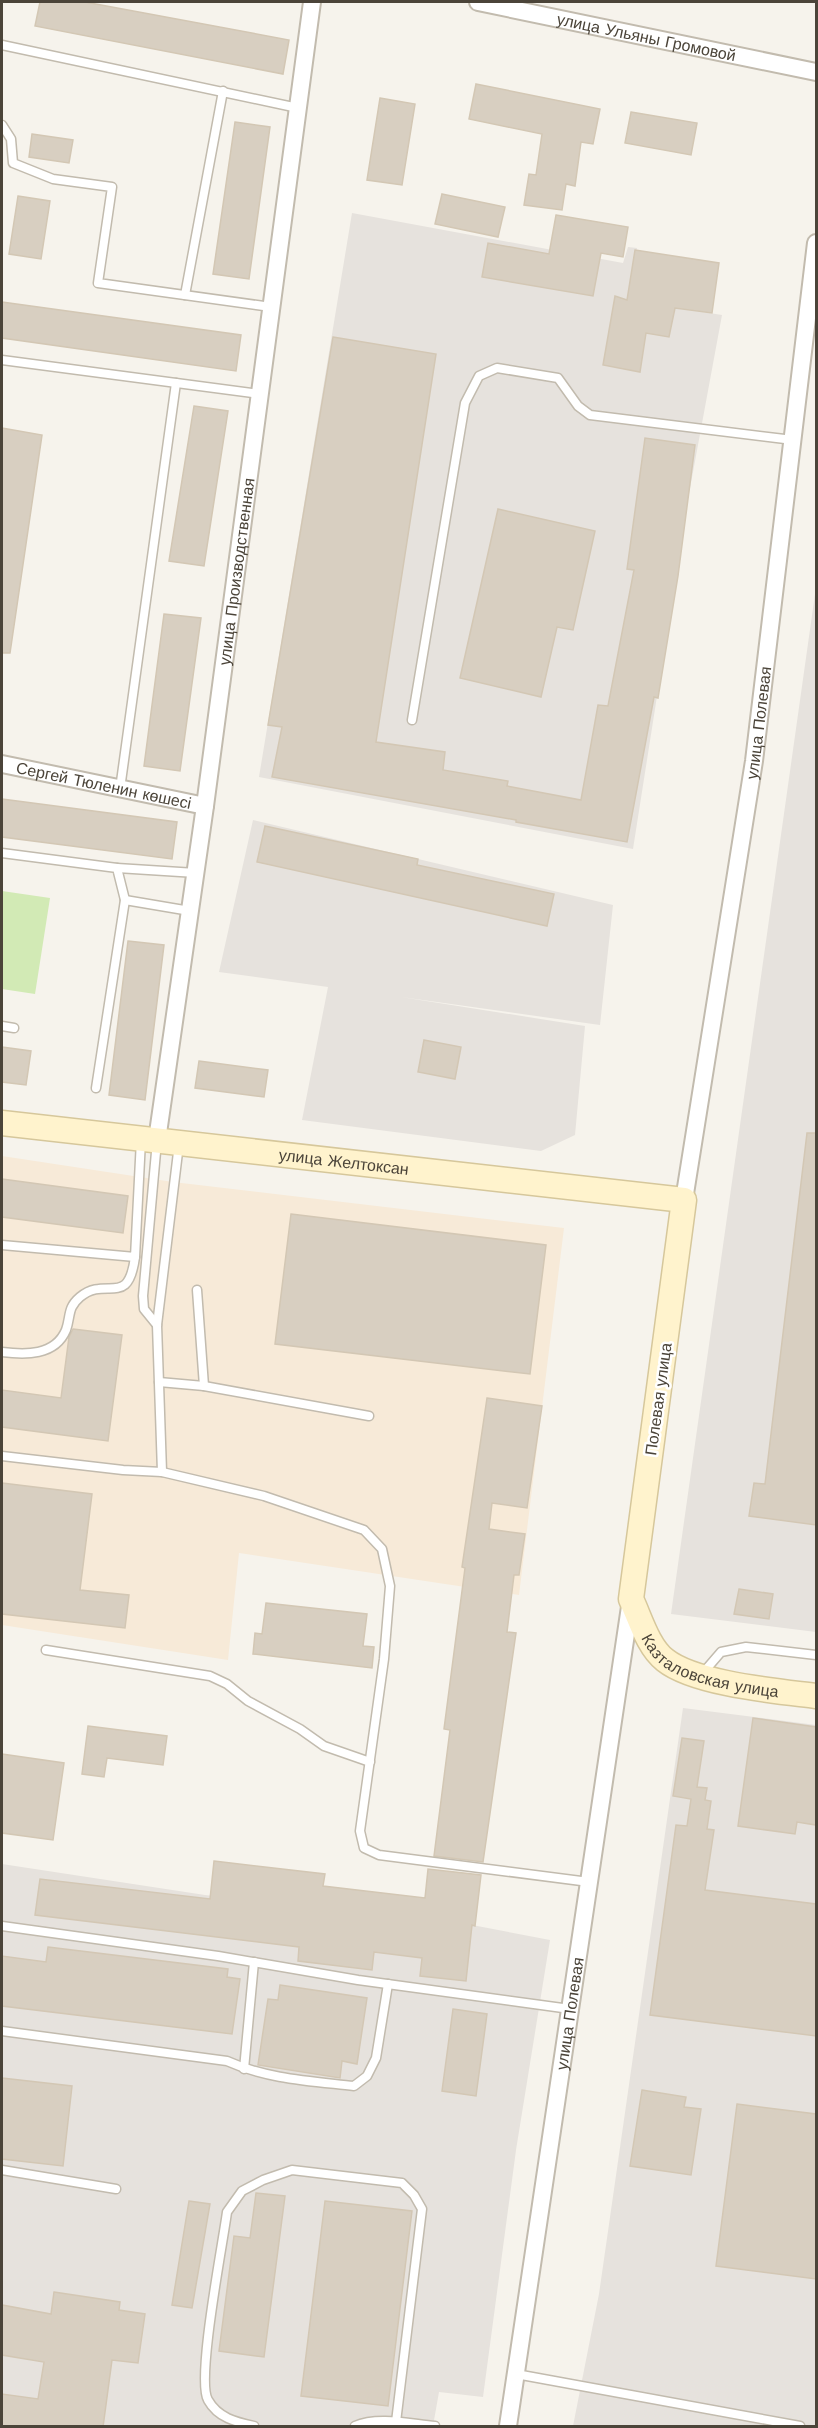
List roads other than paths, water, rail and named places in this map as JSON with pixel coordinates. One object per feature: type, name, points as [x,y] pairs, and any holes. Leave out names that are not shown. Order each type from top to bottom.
[{"type":"street","name":"улица Производственная","points":[[159,1140],[312,2]]},
{"type":"street","name":"улица Ульяны Громовой","points":[[478,2],[816,72]]},
{"type":"street","name":"улица Полевая","points":[[684,1200],[754,761],[816,243]]},
{"type":"street","name":"Сергей Тюленин көшесі","points":[[2,764],[205,806]]},
{"type":"street","name":"улица Желтоксан","points":[[2,1123],[684,1200]]},
{"type":"street","name":"Полевая улица","points":[[631,1599],[684,1200]]},
{"type":"street","name":"улица Полевая","points":[[508,2427],[631,1599]]},
{"type":"street","name":"Казталовская улица","points":[[631,1599],[650,1640],[664,1659],[690,1674],[758,1688],[816,1696]]},
{"type":"lane","points":[[2,45],[298,108]]},
{"type":"lane","points":[[184,295],[223,92]]},
{"type":"lane","points":[[2,125],[11,140],[13,163],[53,179],[112,186],[98,283],[272,307]]},
{"type":"lane","points":[[2,360],[260,394]]},
{"type":"lane","points":[[412,720],[465,403],[479,376],[497,368],[558,378],[578,406],[590,415],[793,440]]},
{"type":"lane","points":[[120,789],[176,383]]},
{"type":"lane","points":[[2,853],[117,868],[196,873]]},
{"type":"lane","points":[[96,1088],[125,900],[117,868]]},
{"type":"lane","points":[[125,900],[190,911]]},
{"type":"lane","points":[[2,1026],[14,1028]]},
{"type":"lane","points":[[2,1353],[26,1355],[49,1348],[66,1330],[69,1312],[80,1297],[90,1291],[126,1285],[133,1274],[159,1140]]},
{"type":"lane","points":[[159,1140],[157,1325],[162,1472]]},
{"type":"lane","points":[[157,1325],[144,1309],[143,1296],[159,1140]]},
{"type":"lane","points":[[2,1245],[135,1257]]},
{"type":"lane","points":[[197,1290],[204,1386]]},
{"type":"lane","points":[[159,1382],[204,1386],[369,1416]]},
{"type":"lane","points":[[2,1456],[123,1470],[162,1472],[264,1496],[364,1530],[382,1549],[390,1586],[384,1659],[360,1831],[364,1848],[380,1855],[589,1882]]},
{"type":"lane","points":[[700,1676],[721,1652],[746,1647],[816,1655]]},
{"type":"lane","points":[[46,1650],[210,1676],[227,1684],[248,1701],[300,1729],[324,1746],[370,1762]]},
{"type":"lane","points":[[2,1926],[570,2009]]},
{"type":"lane","points":[[244,2068],[254,1962]]},
{"type":"lane","points":[[2,2031],[227,2061],[277,2077],[354,2086],[367,2076],[376,2058],[388,1984]]},
{"type":"lane","points":[[2,2170],[116,2189]]},
{"type":"lane","points":[[254,2427],[226,2420],[207,2400],[203,2372],[227,2212],[242,2191],[263,2180],[292,2170],[402,2183],[414,2195],[422,2209],[396,2422]]},
{"type":"lane","points":[[516,2374],[771,2424],[800,2427]]},
{"type":"lane","points":[[355,2427],[363,2422],[396,2422],[435,2427]]}]
